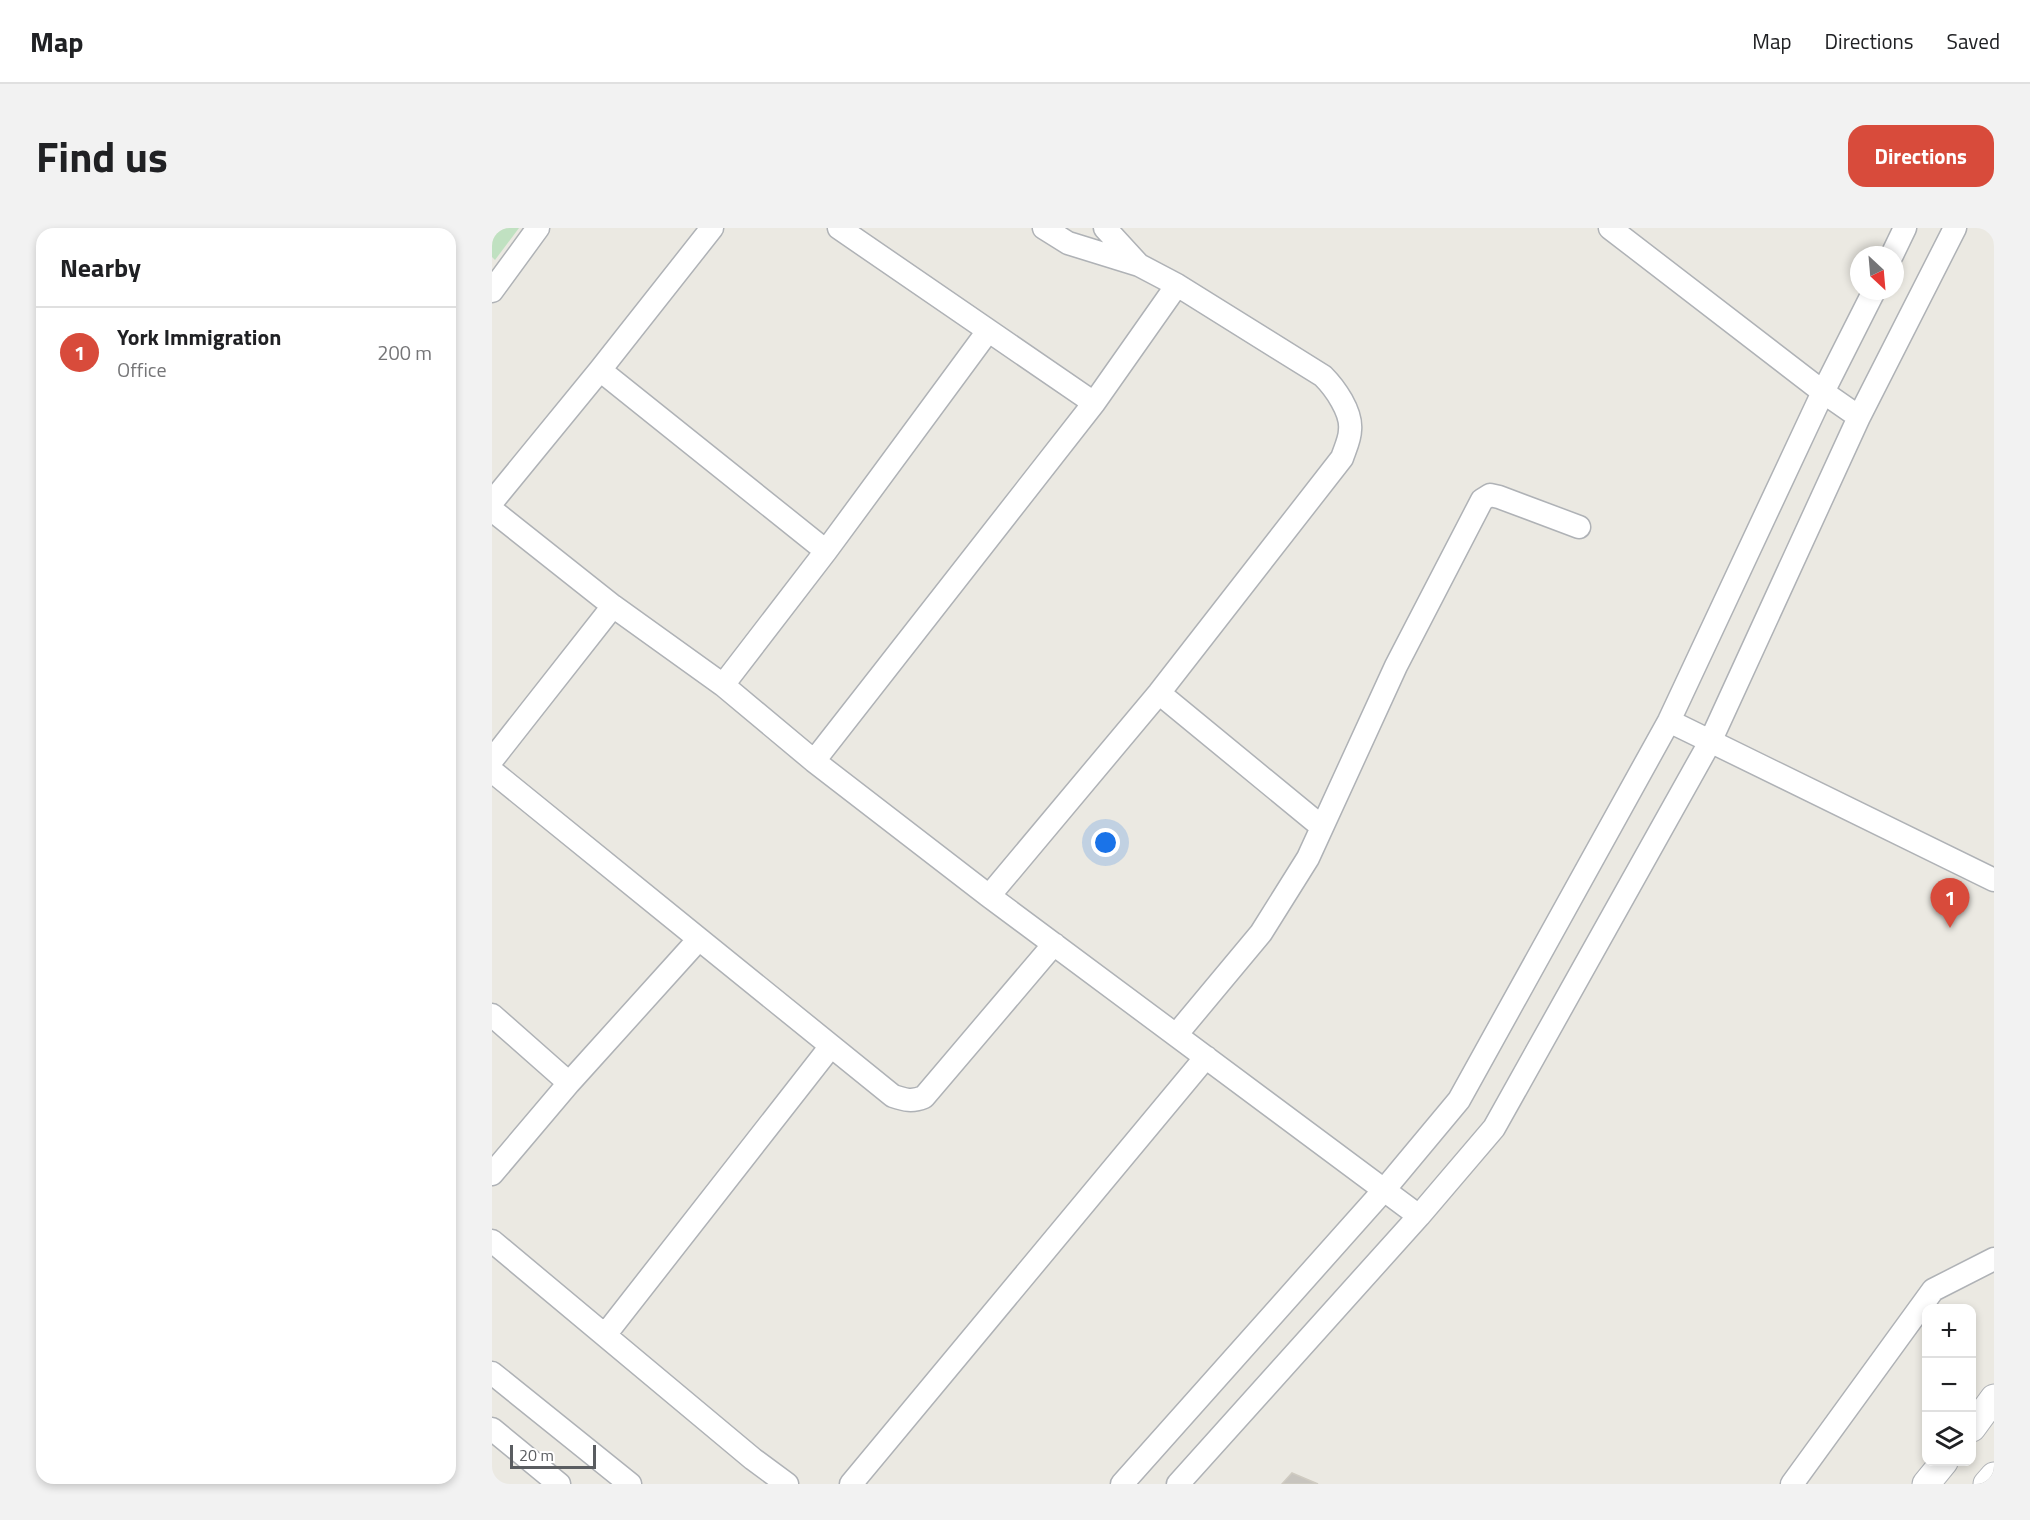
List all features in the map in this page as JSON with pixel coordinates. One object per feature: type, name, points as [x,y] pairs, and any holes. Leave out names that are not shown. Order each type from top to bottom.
[{"type":"street","points":[[493,288],[537,228]]},
{"type":"street","points":[[492,502],[712,228]]},
{"type":"street","points":[[839,228],[1094,403]]},
{"type":"street","points":[[989,896],[1160,693],[1342,458],[1351,429],[1345,408],[1334,387],[1323,376],[1177,285],[1139,265],[1068,243],[1044,228]]},
{"type":"street","points":[[1105,228],[1139,265]]},
{"type":"street","points":[[1610,228],[1823,392],[1859,417]]},
{"type":"street","points":[[1896,246],[1905,228]]},
{"type":"street","points":[[1178,1484],[1419,1216],[1494,1128],[1710,742],[1859,417],[1955,228]]},
{"type":"street","points":[[814,761],[1094,403],[1177,285]]},
{"type":"street","points":[[1122,1484],[1384,1190],[1459,1100],[1670,721],[1823,392],[1869,300]]},
{"type":"street","points":[[723,685],[826,551],[988,331]]},
{"type":"street","points":[[600,370],[826,551]]},
{"type":"street","points":[[1176,1035],[1272,916],[1308,858],[1396,666],[1482,500],[1490,495],[1498,497],[1579,527]]},
{"type":"street","points":[[492,510],[613,606],[723,685],[814,761],[989,896],[1419,1216]]},
{"type":"street","points":[[492,760],[613,606]]},
{"type":"street","points":[[1160,693],[1322,827]]},
{"type":"street","points":[[1670,721],[1994,880]]},
{"type":"street","points":[[492,771],[893,1096],[906,1101],[915,1101],[924,1097],[1054,944]]},
{"type":"street","points":[[492,1174],[569,1083],[699,939]]},
{"type":"street","points":[[492,1015],[569,1083]]},
{"type":"street","points":[[605,1335],[831,1046]]},
{"type":"street","points":[[851,1484],[1206,1057]]},
{"type":"street","points":[[492,1241],[753,1459],[787,1484]]},
{"type":"street","points":[[1792,1484],[1933,1290],[1994,1259]]},
{"type":"street","points":[[492,1373],[630,1484]]},
{"type":"street","points":[[1976,1423],[1992,1405]]},
{"type":"street","points":[[492,1429],[559,1484]]},
{"type":"street","points":[[1926,1484],[1940,1466]]},
{"type":"street","points":[[1987,1484],[1994,1476]]},
{"type":"green space","points":[[492,228],[519,228],[495,260],[492,257]]},
{"type":"building","points":[[1292,1473],[1318,1484],[1282,1484]]},
{"type":"place","name":"York Immigration","points":[[1950,928]]}]
